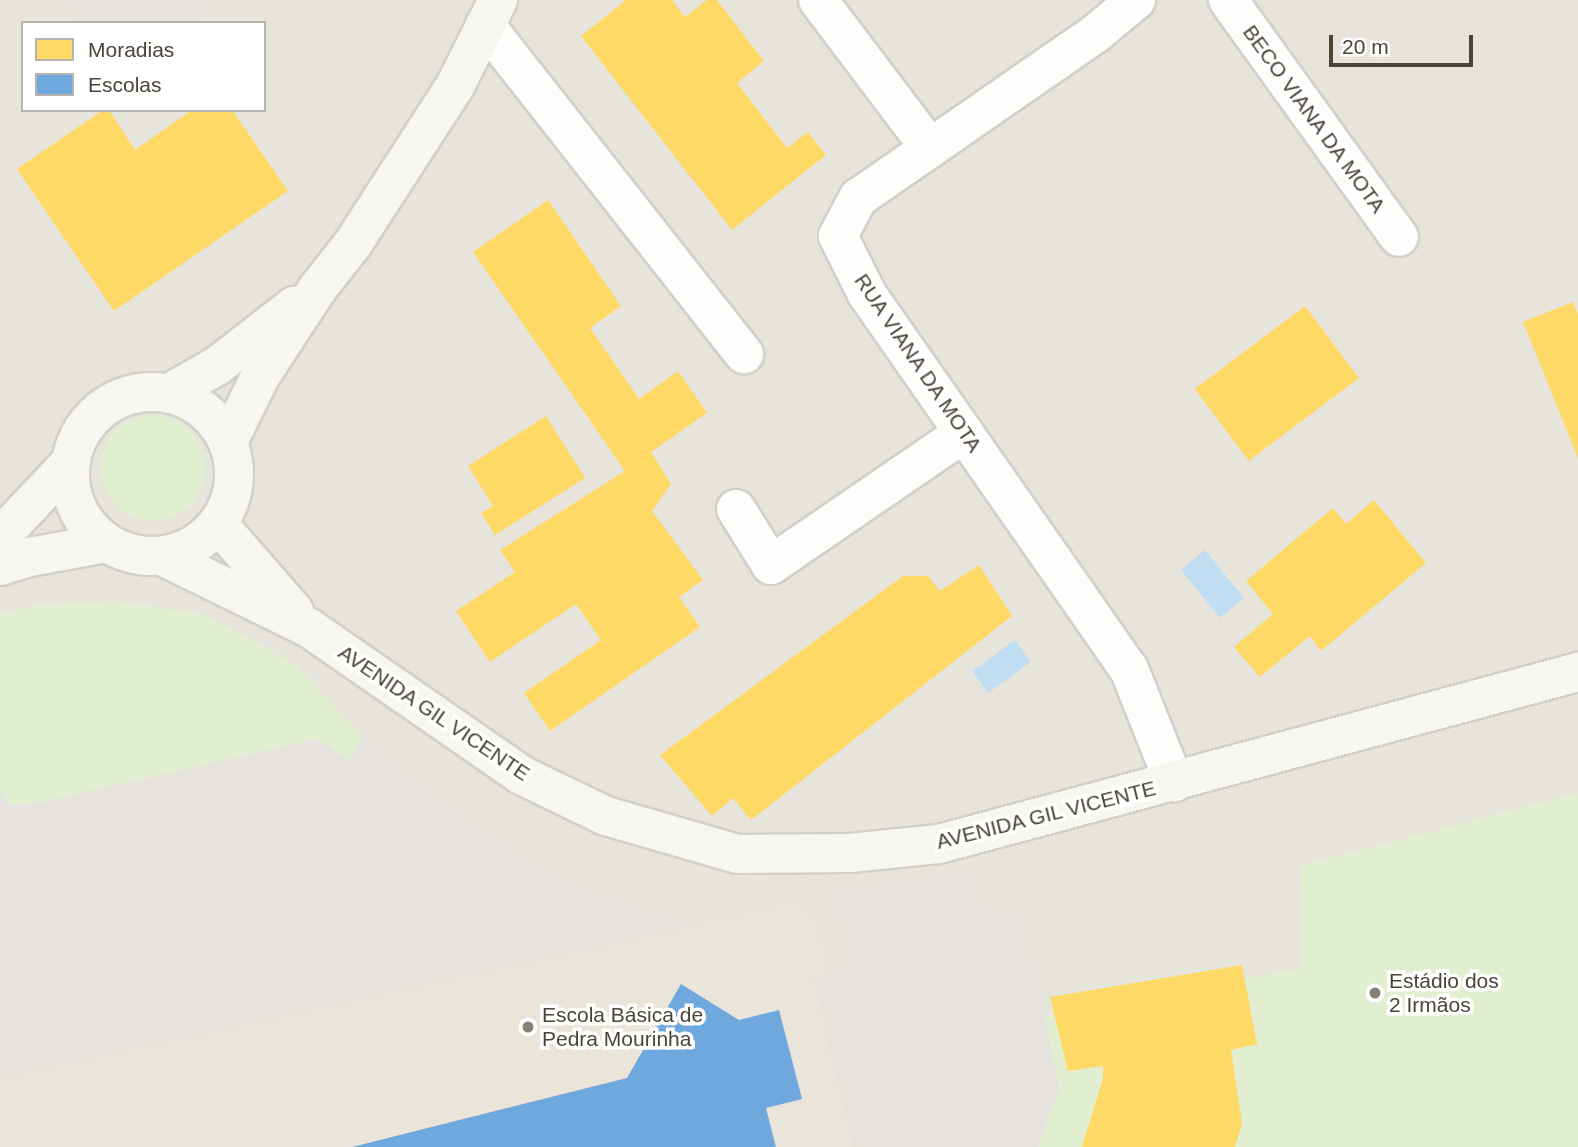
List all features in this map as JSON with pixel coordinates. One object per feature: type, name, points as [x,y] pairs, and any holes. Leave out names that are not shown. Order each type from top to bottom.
[{"type":"street","points":[[818,0],[930,148]]},
{"type":"street","name":"RUA VIANA DA MOTA","points":[[1136,0],[1096,34],[858,198],[838,236],[867,294],[1129,670],[1174,782]]},
{"type":"street","name":"BECO VIANA DA MOTA","points":[[1228,0],[1399,237]]},
{"type":"street","points":[[228,442],[261,375],[318,288],[352,245],[456,84],[492,13],[744,354]]},
{"type":"street","points":[[169,393],[217,366],[318,288]]},
{"type":"street","points":[[142,391],[169,393],[194,402],[215,419],[228,442],[234,470],[232,489],[218,524],[202,540],[184,551],[162,556],[123,552],[106,543],[89,528],[76,509],[70,487],[69,464],[77,438],[93,415],[116,400],[142,391]]},
{"type":"street","points":[[736,509],[771,565],[964,433]]},
{"type":"street","points":[[0,537],[69,464]]},
{"type":"street","points":[[218,524],[309,628]]},
{"type":"street","points":[[0,566],[30,556],[106,543]]},
{"type":"street","points":[[162,556],[309,628]]},
{"type":"street","name":"AVENIDA GIL VICENTE","points":[[309,628],[521,775],[606,816],[738,854],[850,853],[939,844],[1578,672]]},
{"type":"shaded area","points":[[0,0],[1578,0],[1578,1147],[0,1147]]},
{"type":"shaded area","points":[[63,0],[203,0],[211,10],[197,21],[79,21]]},
{"type":"shaded area","points":[[363,736],[437,797],[555,878],[697,925],[0,1078],[0,794],[9,805],[34,804],[317,739],[350,762]]},
{"type":"shaded area","points":[[970,869],[969,889],[976,903],[1008,912],[1024,913],[1059,1088],[1038,1147],[853,1147],[813,977],[851,968],[834,892]]},
{"type":"shaded area","name":"Escola Básica de Pedra Mourinha","points":[[790,903],[806,909],[814,919],[823,948],[829,973],[813,977],[853,1147],[0,1147],[0,1078]]},
{"type":"green space","points":[[153,415],[173,419],[190,431],[202,448],[206,468],[202,488],[190,505],[173,517],[153,521],[133,517],[116,505],[104,488],[100,468],[104,448],[116,431],[133,419]]},
{"type":"green space","points":[[118,601],[204,615],[295,664],[363,736],[351,762],[317,739],[34,804],[9,805],[0,794],[0,614],[36,605]]},
{"type":"green space","name":"Estádio dos 2 Irmãos","points":[[1578,793],[1578,1147],[1038,1147],[1059,1088],[1043,1017],[1299,969],[1300,866]]},
{"type":"water","points":[[1205,550],[1244,598],[1220,618],[1181,570]]},
{"type":"water","points":[[1015,640],[1031,662],[988,693],[972,671]]},
{"type":"building: Moradias","points":[[626,0],[672,0],[685,17],[707,0],[717,0],[764,61],[737,83],[787,148],[808,132],[826,155],[732,230],[581,36]]},
{"type":"building: Moradias","points":[[100,112],[110,112],[135,150],[189,112],[233,112],[288,191],[114,311],[17,169]]},
{"type":"building: Moradias","points":[[548,200],[621,306],[590,328],[639,399],[678,371],[707,413],[651,452],[671,484],[652,511],[703,580],[679,597],[700,627],[550,731],[524,693],[601,640],[576,604],[490,662],[456,611],[515,572],[500,550],[625,471],[473,252]]},
{"type":"building: Moradias","points":[[1573,302],[1578,314],[1578,458],[1523,322]]},
{"type":"building: Moradias","points":[[1305,306],[1359,378],[1249,461],[1195,389]]},
{"type":"building: Moradias","points":[[546,416],[585,478],[495,535],[481,513],[493,506],[468,466]]},
{"type":"building: Moradias","points":[[1374,500],[1426,563],[1321,651],[1310,636],[1260,677],[1234,647],[1273,614],[1246,581],[1333,508],[1346,524]]},
{"type":"building: Moradias","points":[[979,565],[1012,616],[751,820],[733,798],[712,816],[660,755],[903,576],[928,576],[940,591]]},
{"type":"building: Moradias","points":[[1242,965],[1257,1044],[1231,1050],[1242,1123],[1235,1147],[1082,1147],[1103,1078],[1103,1066],[1068,1071],[1050,997]]},
{"type":"building: Escolas","points":[[681,984],[739,1020],[779,1010],[802,1099],[766,1108],[776,1147],[352,1147],[627,1078]]},
{"type":"place","name":"Estádio dos 2 Irmãos","points":[[1375,993]]},
{"type":"place","name":"Escola Básica de Pedra Mourinha","points":[[528,1027]]}]
